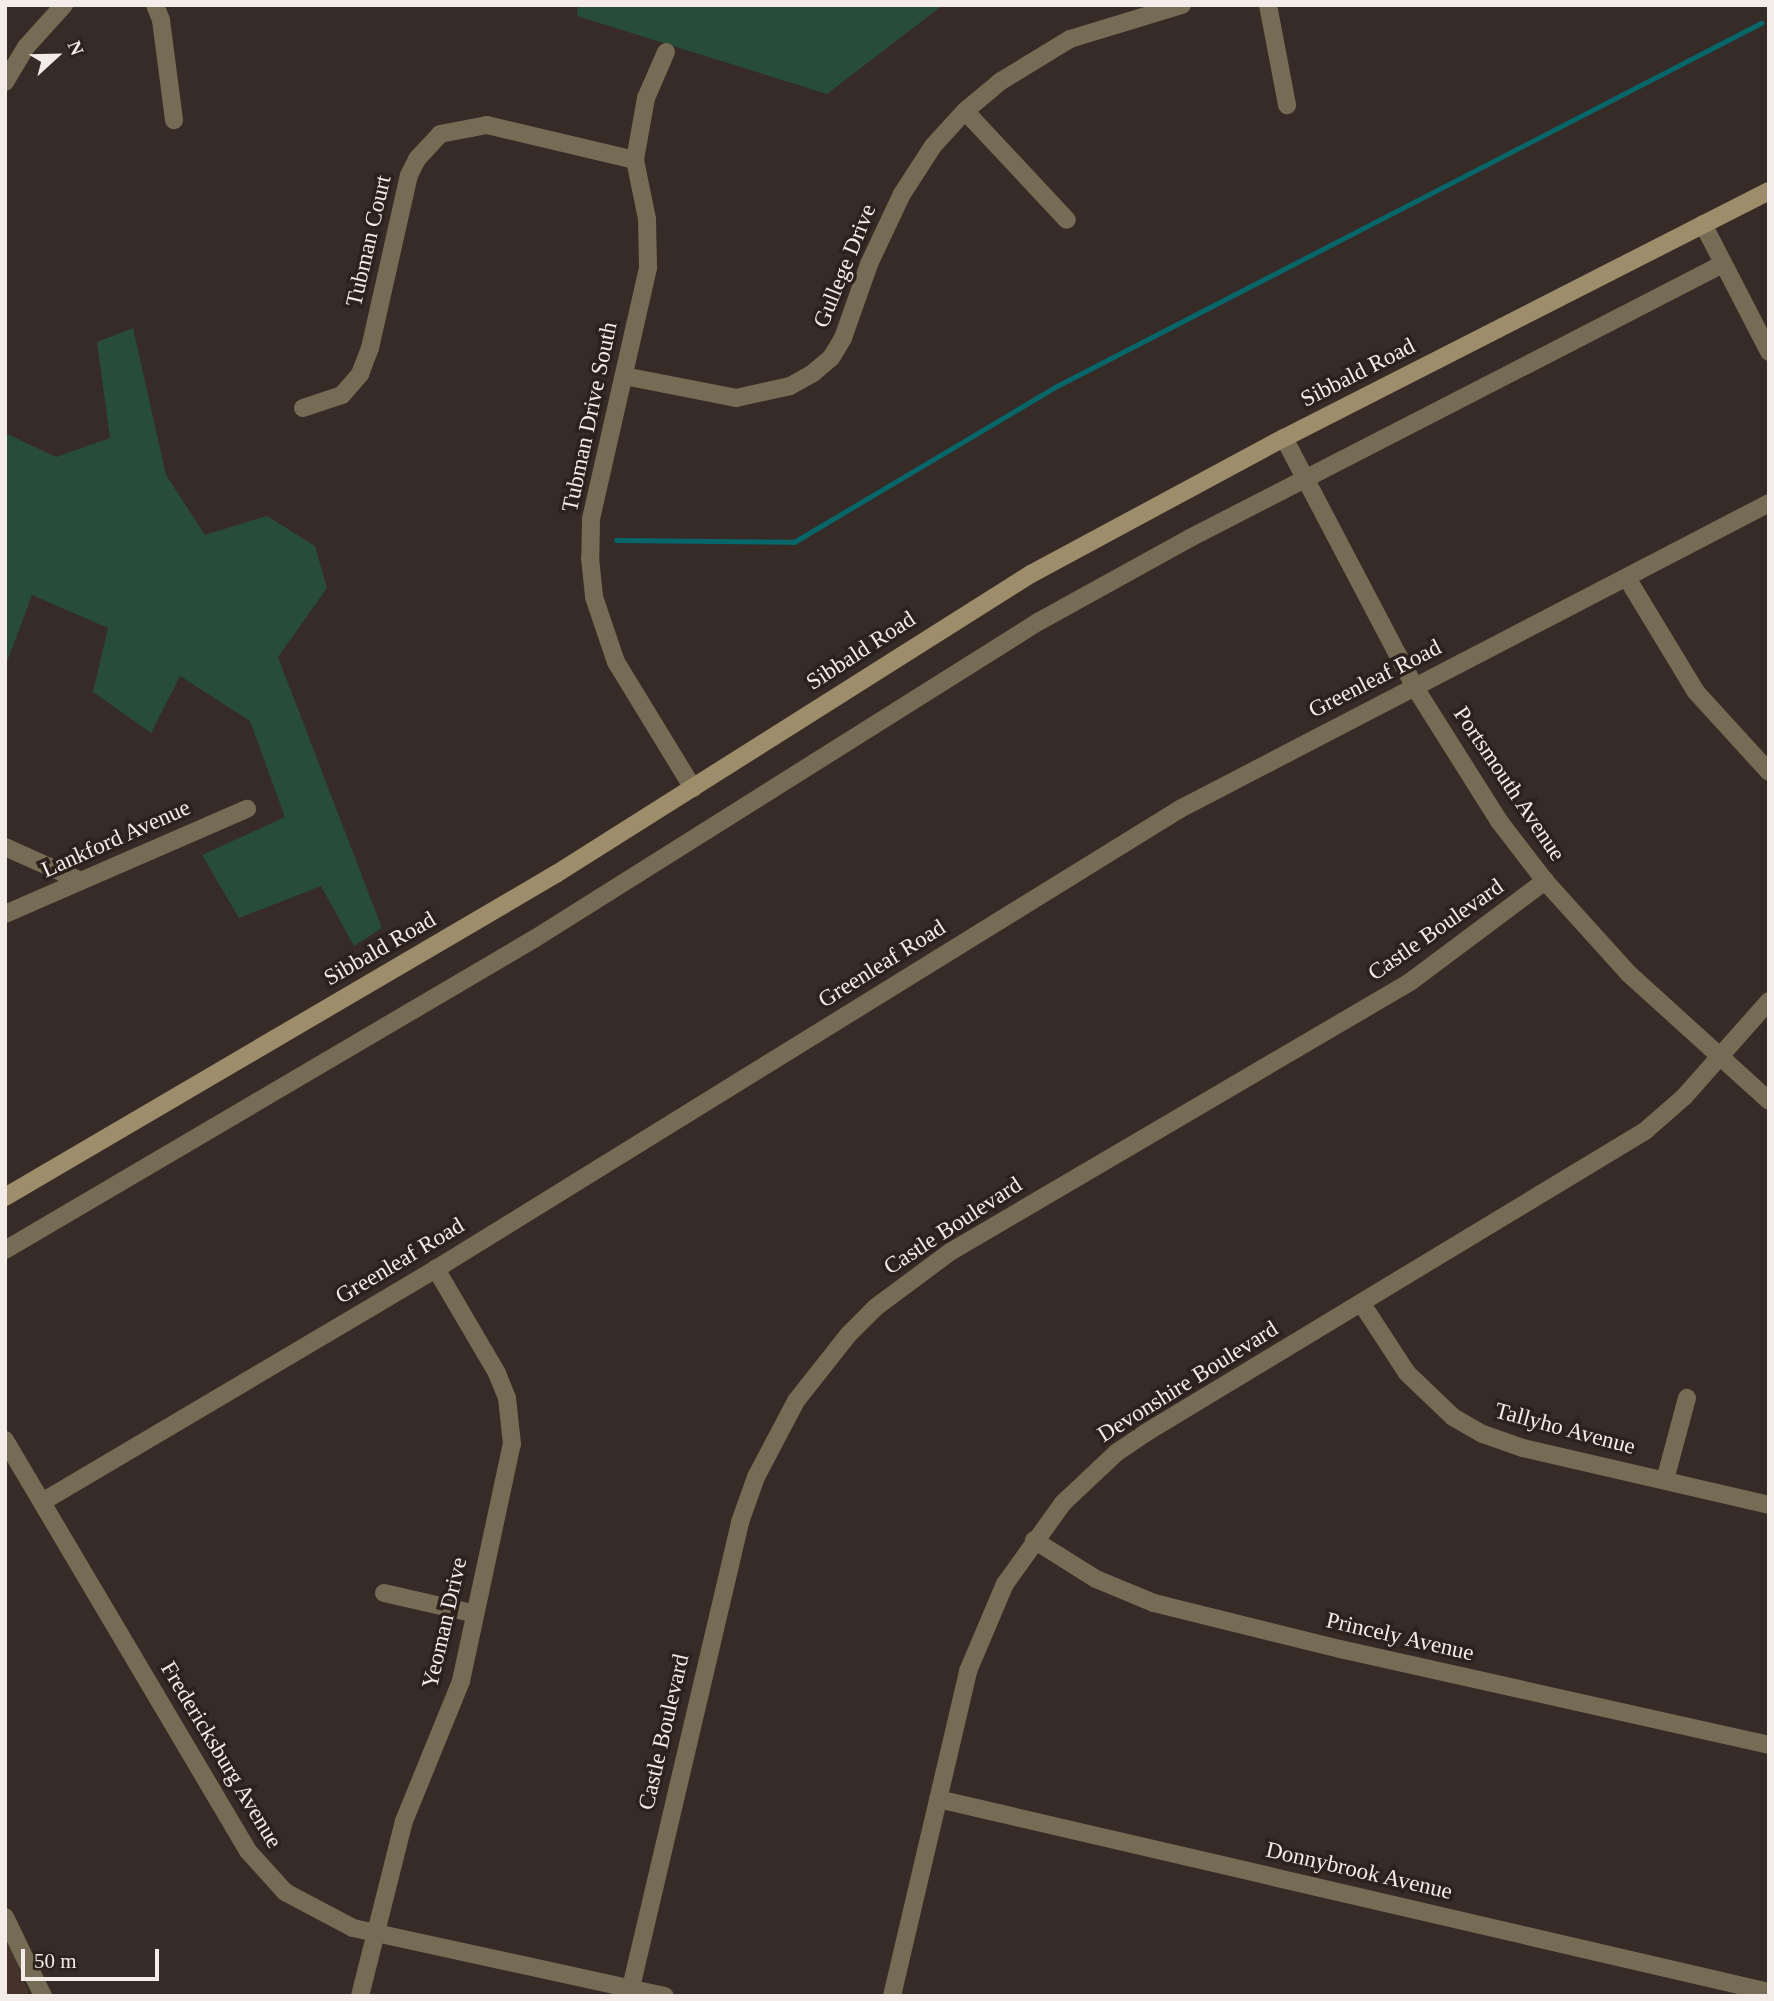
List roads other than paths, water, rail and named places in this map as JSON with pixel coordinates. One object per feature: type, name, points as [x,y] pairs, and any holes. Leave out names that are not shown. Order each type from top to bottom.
[{"type":"street","points":[[5,82],[26,47],[64,5]]},
{"type":"street","points":[[155,5],[161,20],[174,120]]},
{"type":"street","name":"Gullege Drive","points":[[624,376],[736,398],[790,386],[813,373],[831,358],[843,338],[869,264],[902,194],[933,146],[965,111],[1001,81],[1070,39],[1182,5]]},
{"type":"street","points":[[1268,5],[1287,105]]},
{"type":"street","name":"Tubman Drive South","points":[[666,52],[646,98],[635,160],[649,243],[624,376],[591,519],[594,597],[616,662],[693,788]]},
{"type":"street","points":[[965,111],[1067,220]]},
{"type":"street","name":"Tubman Court","points":[[303,408],[342,395],[360,374],[370,348],[409,175],[417,159],[440,134],[487,125],[635,160]]},
{"type":"street","name":"Sibbald Road","points":[[5,1197],[556,874],[1008,588],[1284,438],[1769,191]]},
{"type":"street","points":[[1703,225],[1769,352]]},
{"type":"street","points":[[5,1250],[534,940],[1038,622],[1307,479],[1723,264]]},
{"type":"street","name":"Portsmouth Avenue","points":[[1284,438],[1414,686],[1499,821],[1545,881],[1628,974],[1769,1101]]},
{"type":"street","name":"Greenleaf Road","points":[[42,1502],[436,1269],[1180,809],[1769,503]]},
{"type":"street","points":[[1627,578],[1696,692],[1732,737],[1769,772]]},
{"type":"street","name":"Lankford Avenue","points":[[5,914],[247,809]]},
{"type":"street","points":[[5,847],[81,881]]},
{"type":"street","name":"Castle Boulevard","points":[[630,1992],[740,1522],[756,1477],[796,1401],[849,1334],[950,1252],[1410,982],[1545,881]]},
{"type":"street","name":"Devonshire Boulevard","points":[[892,1996],[968,1671],[985,1623],[1034,1540],[1063,1503],[1116,1453],[1617,1151],[1671,1109],[1769,1001]]},
{"type":"street","name":"Yeoman Drive","points":[[360,1996],[404,1821],[461,1681],[472,1613],[512,1444],[511,1420],[497,1373],[436,1269]]},
{"type":"street","name":"Tallyho Avenue","points":[[1362,1304],[1407,1373],[1453,1417],[1523,1448],[1769,1505]]},
{"type":"street","points":[[1665,1480],[1687,1398]]},
{"type":"street","name":"Fredericksburg Avenue","points":[[5,1440],[268,1877],[312,1910],[375,1933],[630,1992],[665,1996]]},
{"type":"street","name":"Princely Avenue","points":[[1034,1540],[1096,1579],[1154,1603],[1340,1650],[1769,1745]]},
{"type":"street","points":[[384,1593],[472,1613]]},
{"type":"street","name":"Donnybrook Avenue","points":[[938,1799],[1769,1992]]},
{"type":"street","points":[[5,1917],[43,1996]]},
{"type":"waterway","points":[[616,540],[794,542],[1053,388],[1761,23]]}]
